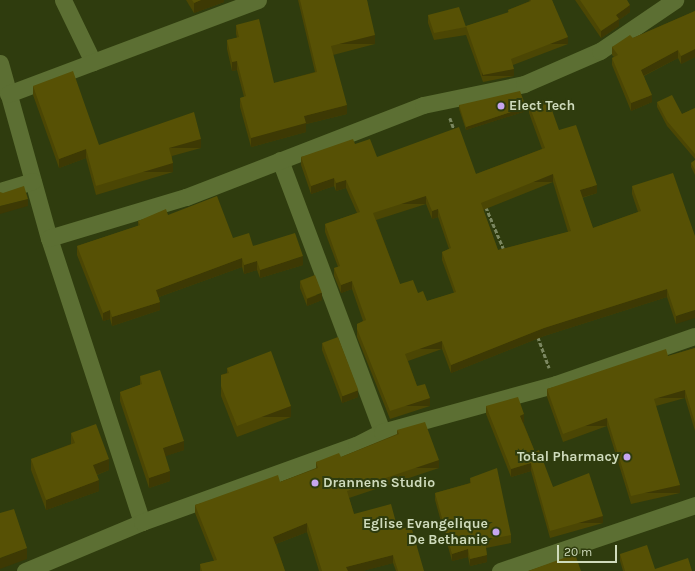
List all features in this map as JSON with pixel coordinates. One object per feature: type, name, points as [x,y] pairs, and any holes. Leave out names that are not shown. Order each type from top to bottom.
[{"type":"street","points":[[63,0],[92,62]]},
{"type":"street","points":[[8,94],[258,0]]},
{"type":"street","points":[[49,238],[186,196],[444,100],[524,84],[600,51],[675,0]]},
{"type":"street","points":[[0,64],[49,238],[142,522]]},
{"type":"street","points":[[280,160],[382,432]]},
{"type":"street","points":[[0,191],[32,181]]},
{"type":"street","points":[[25,571],[142,522],[356,445],[382,432],[556,384],[695,336]]},
{"type":"street","points":[[500,571],[695,505]]},
{"type":"path","points":[[444,100],[457,136]]},
{"type":"path","points":[[484,202],[505,254]]},
{"type":"path","points":[[536,334],[556,384]]},
{"type":"building","points":[[192,0],[201,0],[194,3]]},
{"type":"building","points":[[300,0],[367,0],[375,35],[331,46],[347,105],[304,116],[306,123],[251,138],[240,98],[246,96],[237,61],[232,62],[227,40],[239,37],[236,25],[259,19],[274,83],[317,72]]},
{"type":"building","points":[[531,0],[552,0],[568,37],[511,59],[514,69],[483,75],[466,26],[509,12],[508,10]]},
{"type":"building","points":[[580,0],[627,0],[630,5],[616,15],[619,19],[601,31]]},
{"type":"building","points":[[459,7],[466,27],[434,33],[428,15]]},
{"type":"building","points":[[695,11],[695,49],[681,56],[678,50],[641,70],[652,95],[631,103],[612,58],[618,55],[612,47],[630,35],[633,38]]},
{"type":"building","points":[[73,71],[99,145],[194,112],[201,139],[169,148],[173,163],[96,186],[86,149],[59,159],[33,86]]},
{"type":"building","points":[[520,91],[526,107],[466,127],[459,105]]},
{"type":"building","points":[[672,95],[682,114],[695,108],[695,154],[667,121],[657,102]]},
{"type":"building","points":[[548,99],[559,130],[576,125],[597,185],[580,190],[593,228],[641,211],[632,186],[673,173],[695,236],[695,310],[676,316],[667,289],[544,328],[451,365],[442,341],[405,354],[417,386],[425,384],[430,398],[390,411],[357,329],[357,324],[366,320],[352,281],[341,285],[334,268],[340,266],[325,224],[360,212],[346,180],[336,183],[334,178],[311,186],[301,157],[353,139],[355,144],[370,139],[377,157],[459,127],[476,174],[545,148],[529,105]],"holes":[[[553,174],[571,231],[498,250],[481,203]],[[426,196],[432,211],[438,209],[451,248],[442,252],[456,292],[427,301],[423,291],[418,293],[413,280],[400,284],[373,213]]]},
{"type":"building","points":[[695,160],[695,170],[691,163]]},
{"type":"building","points":[[24,186],[28,199],[0,206],[0,192],[3,193]]},
{"type":"building","points":[[217,196],[233,238],[249,233],[253,246],[295,233],[303,256],[260,270],[257,261],[244,265],[242,258],[156,290],[160,302],[112,317],[110,310],[103,313],[77,246],[140,225],[138,221],[166,209],[168,215]]},
{"type":"building","points":[[315,275],[322,293],[307,298],[300,281]]},
{"type":"building","points":[[338,337],[358,390],[343,396],[322,343]]},
{"type":"building","points":[[695,348],[695,423],[685,390],[654,399],[680,485],[631,496],[607,418],[563,434],[547,389],[666,349],[668,356]]},
{"type":"building","points":[[271,351],[291,406],[237,426],[221,386],[221,375],[229,373],[227,368]]},
{"type":"building","points":[[160,370],[184,441],[163,448],[170,471],[149,478],[120,392],[142,384],[140,376]]},
{"type":"building","points":[[518,397],[524,414],[520,416],[535,452],[539,450],[553,487],[589,473],[603,516],[550,531],[531,463],[511,469],[486,406]]},
{"type":"building","points":[[425,422],[439,460],[347,491],[354,514],[391,504],[398,530],[411,526],[424,571],[398,571],[393,555],[346,567],[348,571],[322,571],[307,523],[273,537],[285,571],[202,571],[200,564],[217,560],[195,505],[278,475],[280,482],[318,468],[316,462],[339,453],[341,457],[399,434],[397,430]]},
{"type":"building","points":[[96,424],[109,459],[93,465],[99,480],[46,500],[31,459],[75,443],[71,433]]},
{"type":"building","points":[[497,468],[511,535],[485,540],[487,555],[470,559],[468,549],[452,554],[435,493],[471,483],[470,478]]},
{"type":"building","points":[[14,509],[27,548],[0,558],[0,513]]},
{"type":"building","points":[[647,545],[655,569],[688,558],[692,571],[625,571],[620,554]]},
{"type":"building","points":[[575,554],[581,571],[528,571]]},
{"type":"place","name":"Elect Tech","points":[[501,106]]},
{"type":"place","name":"Total Pharmacy","points":[[627,457]]},
{"type":"place","name":"Drannens Studio","points":[[315,483]]},
{"type":"place","name":"Eglise Evangelique De Bethanie","points":[[496,532]]}]
